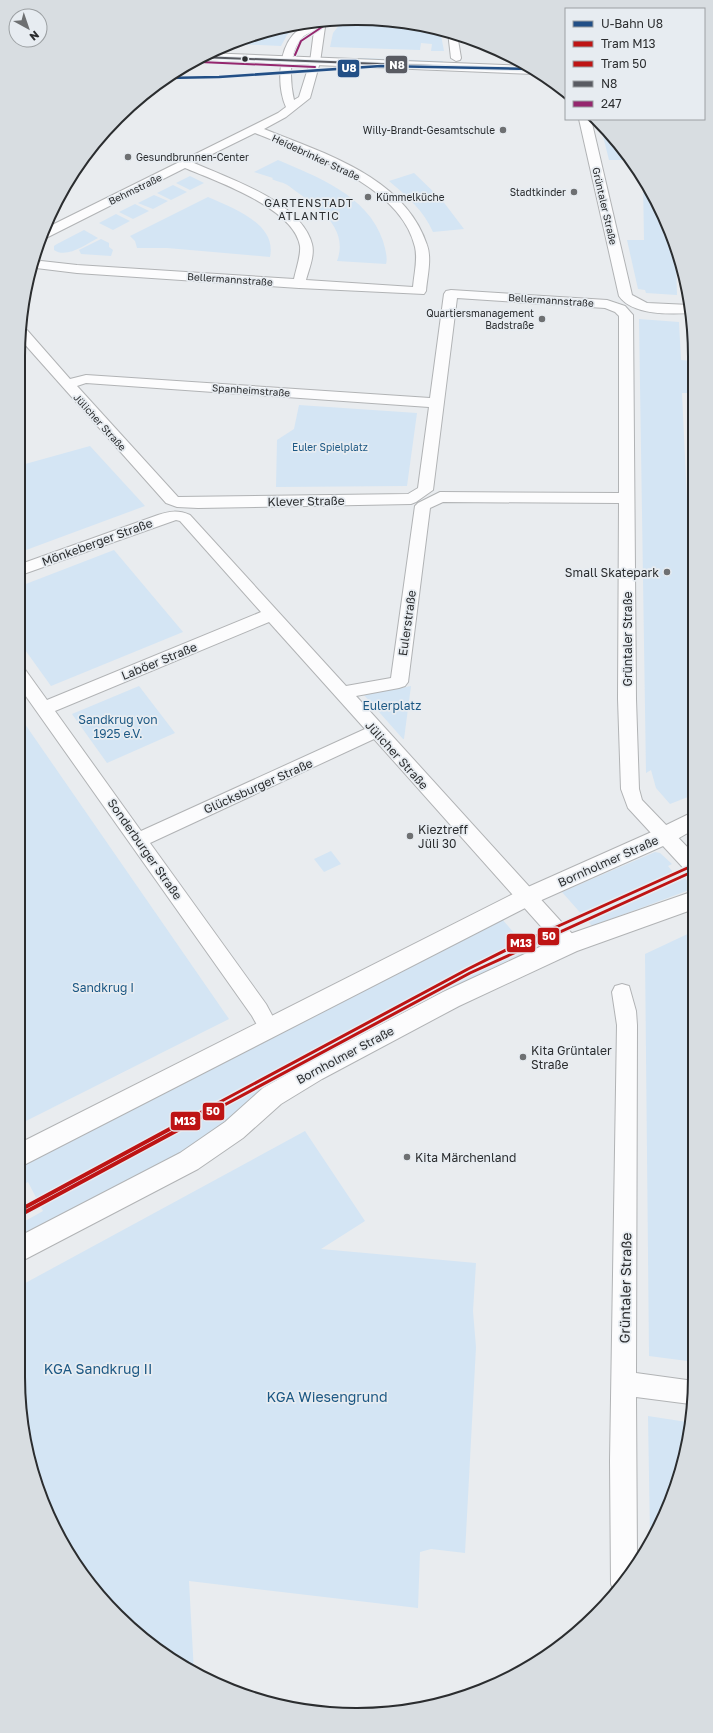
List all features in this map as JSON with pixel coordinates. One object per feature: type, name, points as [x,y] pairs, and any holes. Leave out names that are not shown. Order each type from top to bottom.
[{"type":"main road","points":[[220,54],[456,62],[507,61]]},
{"type":"main road","points":[[456,62],[521,69]]},
{"type":"main road","name":"Bornholmer Straße","points":[[25,1153],[527,897],[664,836],[688,823]]},
{"type":"main road","name":"Bornholmer Straße","points":[[25,1247],[190,1161],[234,1130],[272,1096],[313,1072],[451,999],[569,944],[688,902]]},
{"type":"street","name":"Behmstraße","points":[[50,231],[255,129],[292,108],[304,98],[316,58],[320,27]]},
{"type":"street","points":[[292,108],[288,103],[286,91],[289,57],[297,38],[309,29]]},
{"type":"street","points":[[453,40],[456,62]]},
{"type":"street","name":"Grüntaler Straße","points":[[585,120],[624,294],[630,301],[643,306],[684,309]]},
{"type":"street","name":"Heidebrinker Straße","points":[[255,129],[355,173],[394,202],[414,228],[421,246],[422,256],[419,291]]},
{"type":"street","points":[[186,164],[263,199],[291,218],[300,230],[306,246],[299,284]]},
{"type":"street","name":"Bellermannstraße","points":[[41,265],[299,284],[419,291]]},
{"type":"street","name":"Bellermannstraße","points":[[451,294],[604,304],[616,307],[626,315]]},
{"type":"street","name":"Eulerstraße","points":[[341,693],[399,682],[451,294]]},
{"type":"street","name":"Grüntaler Straße","points":[[626,315],[627,699],[630,789],[634,803],[688,860]]},
{"type":"street","name":"Jülicher Straße","points":[[26,337],[167,497],[177,502],[181,509],[182,516],[191,524],[341,693],[569,944]]},
{"type":"street","name":"Spanheimstraße","points":[[66,384],[86,379],[437,402]]},
{"type":"street","name":"Klever Straße","points":[[181,509],[440,497],[627,498]]},
{"type":"street","name":"Mönkeberger Straße","points":[[25,568],[163,518],[181,509]]},
{"type":"street","name":"Laböer Straße","points":[[45,708],[272,614]]},
{"type":"street","name":"Sonderburger Straße","points":[[25,681],[139,840],[259,1010],[270,1028]]},
{"type":"street","name":"Glücksburger Straße","points":[[139,840],[376,731]]},
{"type":"street","name":"Grüntaler Straße","points":[[622,992],[627,1025],[624,1571]]},
{"type":"street","points":[[624,1383],[687,1391]]},
{"type":"green space","points":[[356,25],[421,31],[441,36],[444,51],[431,51],[432,44],[421,43],[420,50],[330,47],[333,33],[339,26]]},
{"type":"green space","points":[[292,31],[287,35],[281,46],[246,44]]},
{"type":"green space","points":[[360,58],[443,61],[442,63],[360,61]]},
{"type":"green space","points":[[603,134],[623,160],[609,160]]},
{"type":"green space","points":[[278,160],[324,181],[353,199],[376,225],[383,241],[387,262],[386,264],[337,261],[340,248],[338,236],[333,225],[326,216],[307,199],[287,185],[272,179],[273,178],[254,172]]},
{"type":"green space","points":[[414,173],[442,200],[464,229],[433,232],[420,211],[389,181]]},
{"type":"green space","points":[[190,176],[204,183],[190,190],[176,183]]},
{"type":"green space","points":[[173,185],[187,192],[171,200],[157,193]]},
{"type":"green space","points":[[643,190],[663,230],[676,269],[677,295],[646,293],[645,290],[638,289],[627,240],[644,240]]},
{"type":"green space","points":[[154,195],[168,201],[153,209],[138,203]]},
{"type":"green space","points":[[208,197],[252,219],[261,227],[267,235],[270,245],[270,257],[167,248],[137,248],[135,241],[130,236]]},
{"type":"green space","points":[[135,204],[149,211],[133,219],[119,212]]},
{"type":"green space","points":[[116,214],[130,221],[113,230],[99,223]]},
{"type":"green space","points":[[84,230],[98,238],[70,252],[65,253],[54,250],[54,246],[57,244]]},
{"type":"green space","points":[[101,239],[109,243],[109,247],[113,250],[111,256],[81,254],[79,250]]},
{"type":"green space","points":[[639,319],[679,322],[681,360],[688,361],[688,393],[682,393],[688,520],[688,797],[670,804],[656,788],[651,770],[646,773]]},
{"type":"green space","name":"Euler Spielplatz","points":[[299,405],[417,413],[407,486],[276,487],[277,440],[294,429]]},
{"type":"green space","points":[[90,446],[145,506],[25,550],[25,464]]},
{"type":"green space","name":"Sandkrug von 1925 e.V.","points":[[114,550],[183,632],[51,686],[25,650],[25,584]]},
{"type":"green space","name":"Sandkrug von 1925 e.V.","points":[[139,686],[175,733],[107,763],[72,714]]},
{"type":"green space","name":"Eulerplatz","points":[[411,686],[404,739],[403,739],[364,695]]},
{"type":"green space","name":"Sandkrug I","points":[[25,724],[229,1019],[25,1121]]},
{"type":"green space","points":[[331,851],[341,864],[324,872],[314,859]]},
{"type":"green space","points":[[655,852],[660,853],[672,864],[668,866],[677,877],[681,875],[688,881],[688,890],[592,926],[562,892]]},
{"type":"green space","points":[[502,919],[529,950],[407,1010],[206,1140],[25,1237],[25,1221],[43,1211],[28,1182],[25,1184],[25,1163]]},
{"type":"green space","points":[[688,934],[688,1361],[649,1356],[645,954]]},
{"type":"green space","name":"KGA Wiesengrund","points":[[305,1131],[365,1221],[321,1249],[476,1263],[473,1311],[476,1347],[465,1553],[431,1549],[420,1552],[418,1608],[189,1581],[194,1665],[191,1664],[172,1652],[138,1626],[107,1595],[81,1561],[69,1542],[50,1503],[36,1462],[28,1420],[25,1376],[25,1283]]},
{"type":"green space","points":[[648,1416],[685,1422],[677,1462],[663,1503],[650,1531]]},
{"type":"metro line","name":"U8","points":[[177,78],[219,77],[381,66],[522,69]]},
{"type":"tram line","name":"M13","points":[[25,1207],[468,969],[514,946],[688,868]]},
{"type":"tram line","name":"50","points":[[25,1212],[470,973],[688,874]]},
{"type":"transit line","name":"247","points":[[295,55],[301,41],[322,27]]},
{"type":"transit line","name":"N8","points":[[213,58],[523,70]]},
{"type":"transit line","name":"247","points":[[204,62],[315,67]]},
{"type":"place","name":"Willy-Brandt-Gesamtschule","points":[[503,130]]},
{"type":"place","name":"Gesundbrunnen-Center","points":[[128,157]]},
{"type":"place","name":"Stadtkinder","points":[[574,192]]},
{"type":"place","name":"Kümmelküche","points":[[368,197]]},
{"type":"place","name":"Quartiersmanagement Badstraße","points":[[542,319]]},
{"type":"place","name":"Small Skatepark","points":[[667,572]]},
{"type":"place","name":"Kieztreff Jüli 30","points":[[410,836]]},
{"type":"place","name":"Kita Grüntaler Straße","points":[[523,1057]]},
{"type":"place","name":"Kita Märchenland","points":[[407,1157]]},
{"type":"district","name":"GARTENSTADT ATLANTIC","points":[[309,208]]},
{"type":"park label","name":"KGA Sandkrug II","points":[[98,1368]]}]
